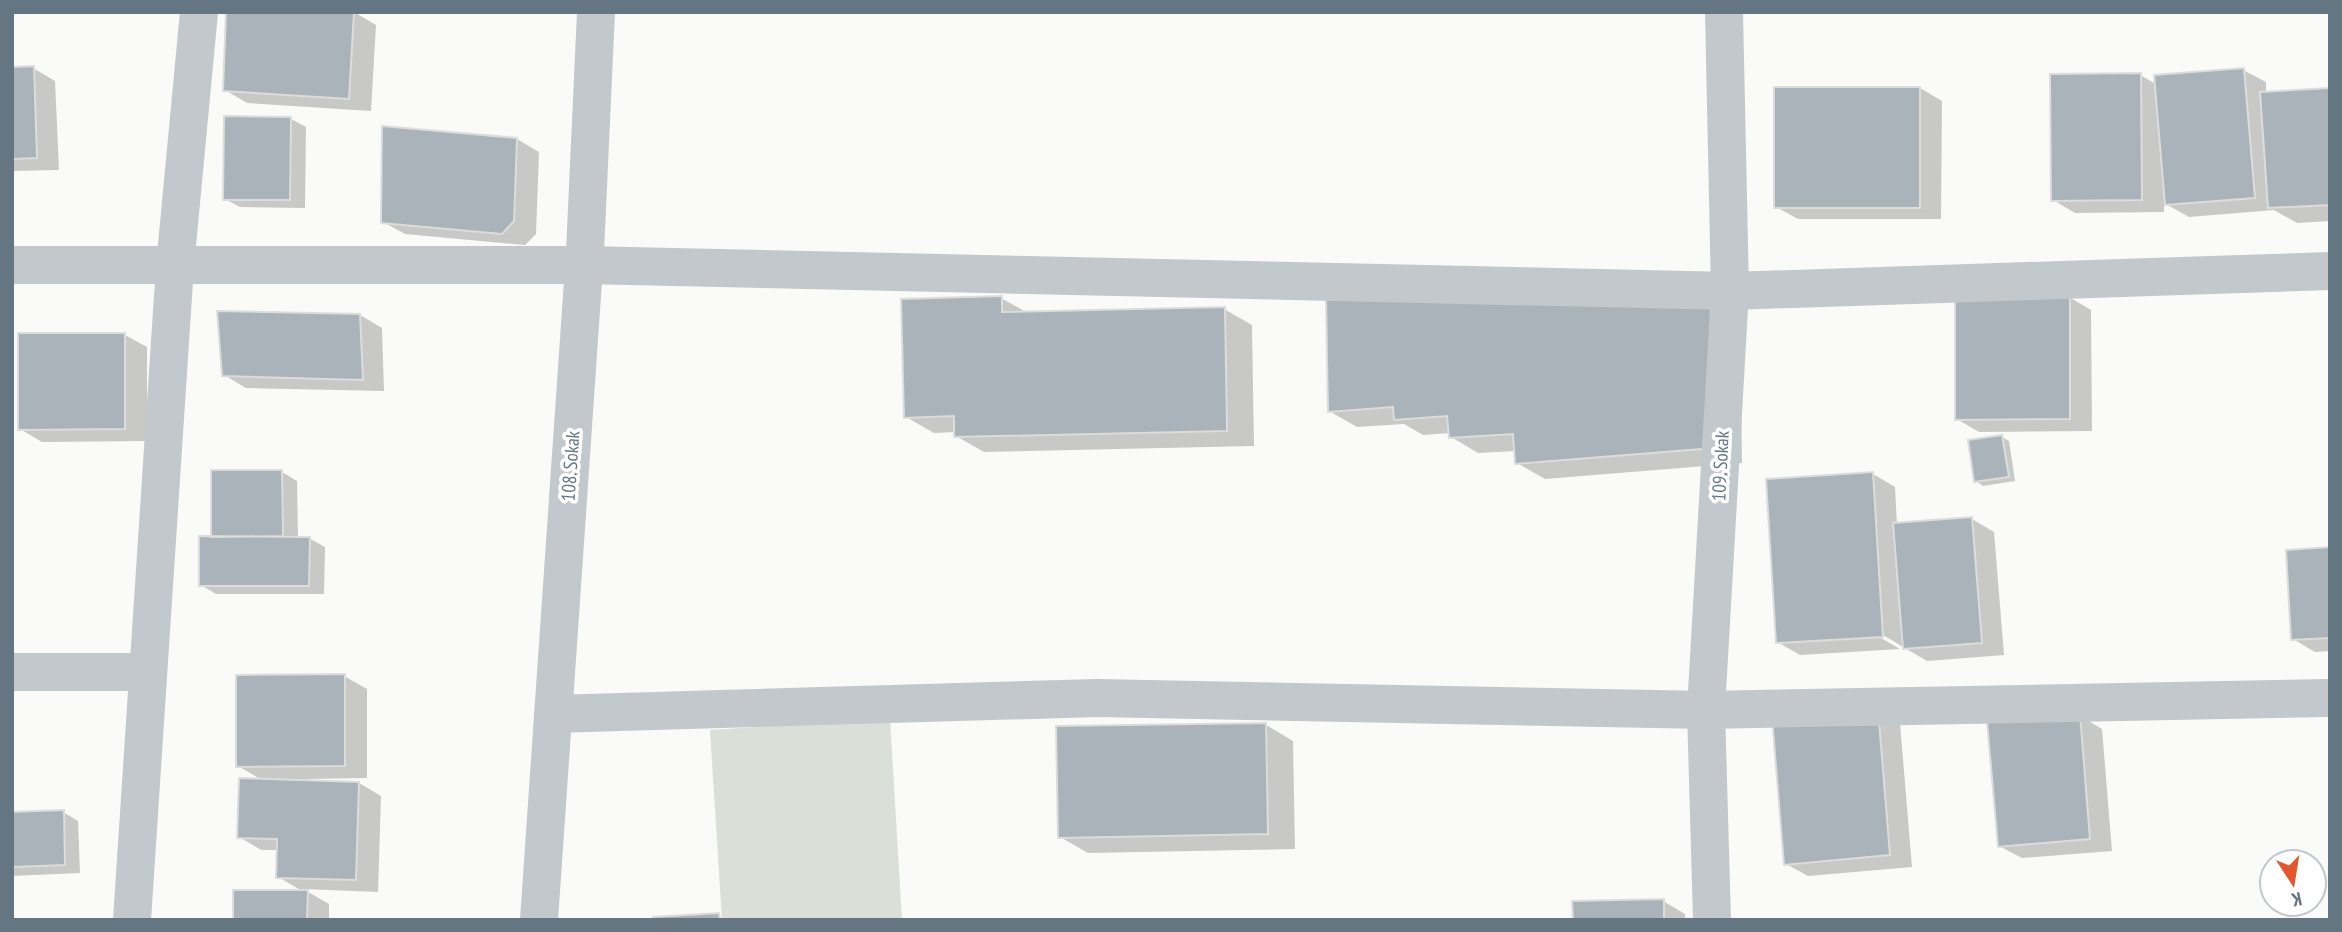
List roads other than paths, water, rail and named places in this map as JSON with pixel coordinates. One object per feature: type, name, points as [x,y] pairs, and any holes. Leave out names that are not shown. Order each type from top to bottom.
[{"type":"street","points":[[132,920],[175,266],[199,12]]},
{"type":"street","name":"108. Sokak","points":[[539,920],[584,265],[596,12]]},
{"type":"street","name":"109. Sokak","points":[[1712,920],[1706,710],[1730,291],[1724,12]]},
{"type":"street","points":[[12,265],[584,265],[1730,291],[2330,271]]},
{"type":"street","points":[[12,672],[148,672]]},
{"type":"street","points":[[553,714],[1097,698],[1706,710],[2330,698]]}]
